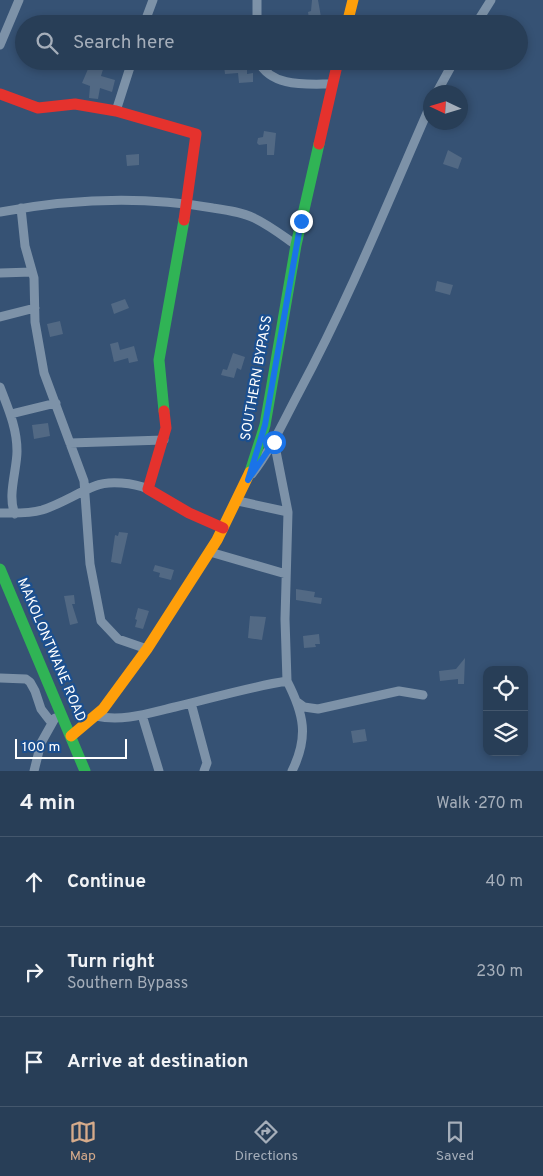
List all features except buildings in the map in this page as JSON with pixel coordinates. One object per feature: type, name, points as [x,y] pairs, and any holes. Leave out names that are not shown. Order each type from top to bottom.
[{"type":"street","points":[[0,46],[19,0]]},
{"type":"street","points":[[147,15],[153,0]]},
{"type":"street","points":[[257,15],[258,0]]},
{"type":"street","points":[[349,15],[353,0]]},
{"type":"street","points":[[482,15],[491,0]]},
{"type":"street","points":[[116,110],[129,70]]},
{"type":"street","points":[[265,70],[283,82],[332,84]]},
{"type":"street","name":"SOUTHERN BYPASS","points":[[71,736],[96,716],[147,649],[210,552],[248,480],[265,425],[296,245],[336,70]]},
{"type":"street","points":[[441,85],[449,70]]},
{"type":"street","points":[[0,94],[38,108],[76,104],[116,110],[124,115],[196,134],[197,139],[188,204],[159,360],[166,414],[164,440],[148,489]]},
{"type":"street","points":[[248,480],[274,442],[365,261],[423,123]]},
{"type":"street","points":[[0,212],[21,208],[141,200],[188,204],[237,212],[254,218],[296,245]]},
{"type":"street","points":[[21,208],[25,246],[32,272],[36,334],[44,373],[86,491],[90,564],[101,621],[118,639],[147,649]]},
{"type":"street","points":[[0,273],[32,272]]},
{"type":"street","points":[[0,318],[35,308]]},
{"type":"street","points":[[0,387],[11,414],[16,434],[17,452],[12,499],[15,514]]},
{"type":"street","points":[[11,414],[56,403]]},
{"type":"street","points":[[70,444],[164,440]]},
{"type":"street","points":[[274,442],[288,512],[286,574],[287,681],[297,702],[303,733],[302,746],[292,771]]},
{"type":"street","points":[[0,513],[15,514],[42,510],[102,484],[130,484],[148,489],[189,513],[223,528]]},
{"type":"street","points":[[238,501],[288,512]]},
{"type":"street","points":[[210,552],[286,574]]},
{"type":"street","name":"MAKOLONTWANE ROAD","points":[[0,568],[85,771]]},
{"type":"street","points":[[0,678],[30,682],[41,709],[51,722]]},
{"type":"street","points":[[96,716],[113,719],[142,715],[252,687],[287,681]]},
{"type":"street","points":[[297,702],[304,707],[318,709],[399,691],[423,695]]},
{"type":"street","points":[[191,703],[207,763],[204,771]]},
{"type":"street","points":[[34,771],[40,743],[51,722],[62,715]]},
{"type":"street","points":[[142,715],[159,771]]},
{"type":"traffic: fast","points":[[250,472],[265,425],[296,245],[319,144]]},
{"type":"traffic: fast","points":[[164,411],[159,360],[184,220]]},
{"type":"traffic: fast","points":[[0,569],[85,771]]},
{"type":"traffic: slow","points":[[349,15],[353,0]]},
{"type":"traffic: slow","points":[[71,736],[103,709],[147,649],[217,540],[250,472]]},
{"type":"traffic: jam","points":[[319,144],[336,70]]},
{"type":"traffic: jam","points":[[0,94],[38,108],[75,104],[116,111],[196,134],[184,220]]},
{"type":"traffic: jam","points":[[164,411],[166,428],[148,489],[189,513],[223,528]]},
{"type":"route","points":[[274,442],[267,455],[248,480],[261,444],[265,425],[301,221]]}]
